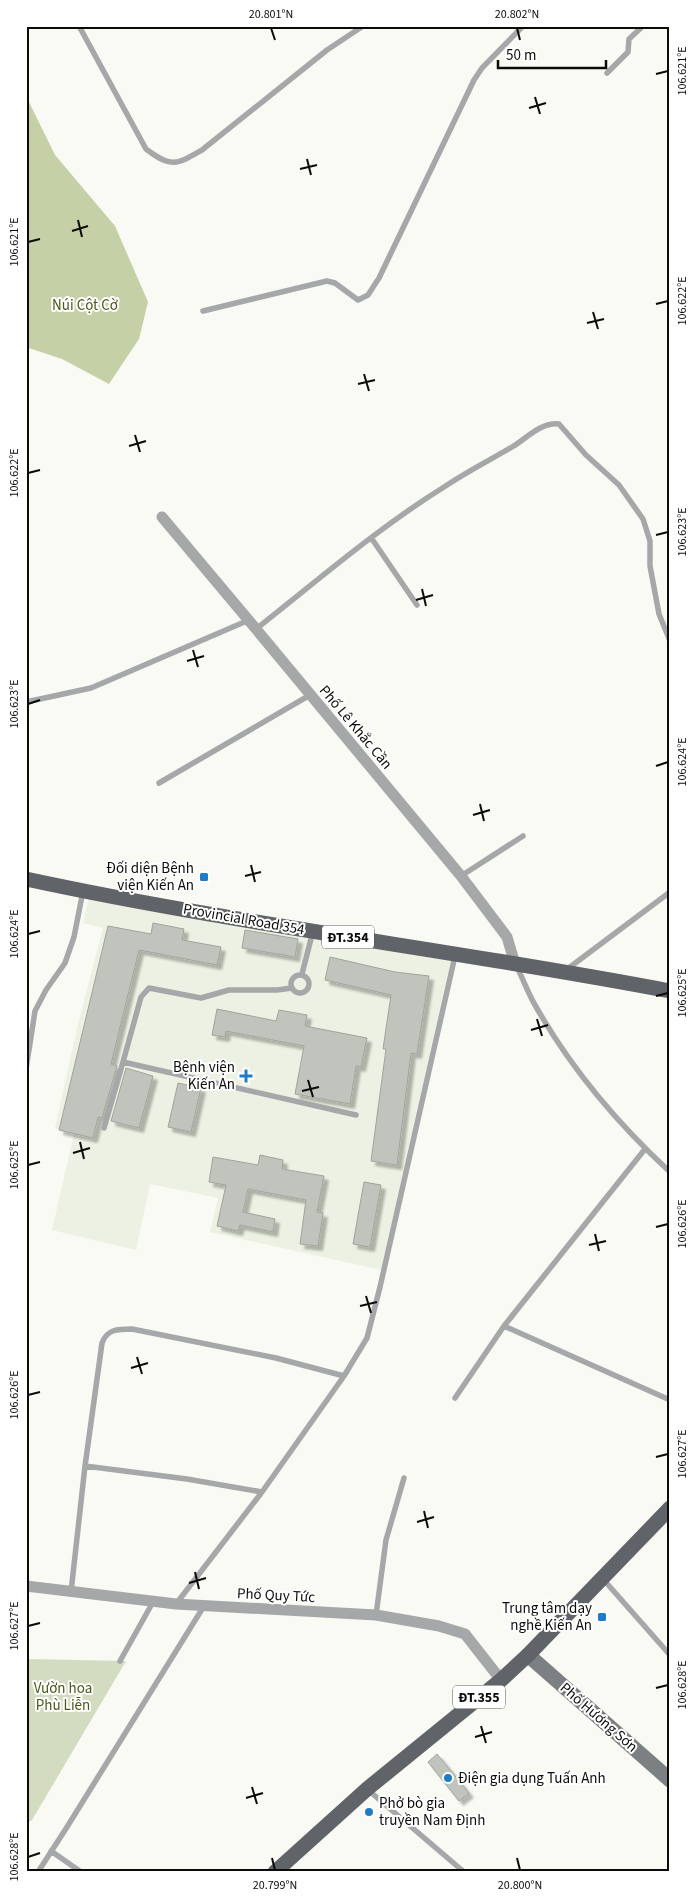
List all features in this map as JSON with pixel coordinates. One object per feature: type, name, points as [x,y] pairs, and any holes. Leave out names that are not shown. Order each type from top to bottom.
[{"type":"main road","name":"Provincial Road 354","points":[[26,879],[313,932],[456,953],[670,991]]},
{"type":"main road","name":"ĐT.355","points":[[275,1872],[368,1789],[501,1680],[528,1655],[670,1508]]},
{"type":"street","name":"Phố Lê Khắc Cần","points":[[162,517],[461,876],[507,937],[515,964]]},
{"type":"street","name":"Phố Quy Tức","points":[[26,1586],[176,1604],[376,1615],[439,1626],[465,1634],[501,1680]]},
{"type":"street","name":"Phố Hương Sơn","points":[[528,1655],[670,1780]]},
{"type":"lane","points":[[79,26],[146,149],[160,160],[173,163],[184,160],[202,150],[327,50],[363,26]]},
{"type":"lane","points":[[203,311],[327,281],[334,283],[358,300],[368,295],[380,278],[474,80],[482,68],[523,26]]},
{"type":"lane","points":[[607,73],[628,52],[629,39],[643,26]]},
{"type":"lane","points":[[26,702],[92,688],[253,624],[443,487],[514,446],[545,425],[558,424],[586,455],[619,485],[643,519],[650,541],[650,566],[659,614],[670,641]]},
{"type":"lane","points":[[372,538],[417,605]]},
{"type":"lane","points":[[158,783],[310,694]]},
{"type":"lane","points":[[461,876],[523,836]]},
{"type":"lane","points":[[26,1068],[35,1011],[46,990],[65,962],[74,936],[83,891]]},
{"type":"lane","points":[[564,971],[670,892]]},
{"type":"lane","points":[[302,974],[313,932]]},
{"type":"lane","points":[[176,1604],[262,1492],[344,1376],[367,1338],[456,953]]},
{"type":"lane","points":[[515,964],[534,1004],[557,1040],[600,1099],[645,1149],[670,1172]]},
{"type":"lane","points":[[292,988],[292,979],[298,974],[302,974]]},
{"type":"lane","points":[[104,1128],[141,997],[149,988],[201,998],[229,990],[277,990],[292,988],[298,993],[306,991],[310,984],[309,980],[302,974]]},
{"type":"lane","points":[[123,1062],[356,1115]]},
{"type":"lane","points":[[455,1398],[504,1326],[645,1149]]},
{"type":"lane","points":[[504,1326],[670,1400]]},
{"type":"lane","points":[[71,1592],[102,1344],[104,1337],[110,1331],[132,1329],[276,1358],[344,1376]]},
{"type":"lane","points":[[86,1466],[188,1479],[262,1492]]},
{"type":"lane","points":[[376,1615],[386,1540],[404,1478]]},
{"type":"lane","points":[[602,1578],[670,1655]]},
{"type":"lane","points":[[120,1661],[154,1601]]},
{"type":"lane","points":[[38,1872],[68,1827],[204,1606]]},
{"type":"lane","points":[[368,1789],[464,1872]]},
{"type":"lane","points":[[51,1851],[81,1872]]},
{"type":"shaded area","name":"Bệnh viện Kiến An","points":[[89,897],[451,959],[381,1270],[210,1232],[218,1198],[150,1184],[136,1250],[52,1230],[74,1134],[55,1128],[78,1024],[103,928],[83,923]]},
{"type":"green space","name":"Núi Cột Cờ","points":[[26,96],[55,155],[115,226],[148,302],[139,339],[109,384],[62,359],[26,347]]},
{"type":"green space","name":"Vườn hoa Phù Liễn","points":[[26,1659],[126,1661],[32,1820],[26,1824]]},
{"type":"building","points":[[153,923],[184,929],[182,940],[221,947],[217,965],[139,950],[111,1064],[117,1066],[102,1118],[98,1117],[93,1138],[59,1130],[108,926],[151,934]]},
{"type":"building","points":[[245,930],[298,939],[295,957],[242,948]]},
{"type":"building","points":[[330,957],[395,972],[429,976],[417,1054],[411,1053],[397,1165],[371,1161],[391,995],[325,980]]},
{"type":"building","points":[[217,1009],[276,1021],[279,1010],[307,1015],[305,1026],[367,1038],[361,1067],[356,1066],[350,1104],[295,1094],[304,1046],[226,1031],[225,1037],[212,1035]]},
{"type":"building","points":[[126,1068],[153,1076],[139,1128],[111,1121]]},
{"type":"building","points":[[178,1083],[201,1088],[191,1132],[168,1127]]},
{"type":"building","points":[[260,1155],[283,1160],[282,1169],[324,1176],[317,1212],[323,1213],[318,1246],[300,1244],[306,1200],[248,1189],[243,1212],[275,1219],[273,1232],[240,1225],[238,1231],[217,1226],[226,1185],[209,1182],[213,1157],[258,1165]]},
{"type":"building","points":[[364,1182],[381,1185],[370,1247],[353,1244]]},
{"type":"building","name":"Điện gia dụng Tuấn Anh","points":[[437,1754],[469,1793],[459,1801],[428,1762]]},
{"type":"place","name":"Đối diện Bệnh viện Kiến An","points":[[204,877]]},
{"type":"place","name":"Bệnh viện Kiến An","points":[[246,1076]]},
{"type":"place","name":"Trung tâm dạy nghề Kiến An","points":[[602,1617]]},
{"type":"place","name":"Điện gia dụng Tuấn Anh","points":[[448,1778]]},
{"type":"place","name":"Phở bò gia truyền Nam Định","points":[[369,1812]]}]
